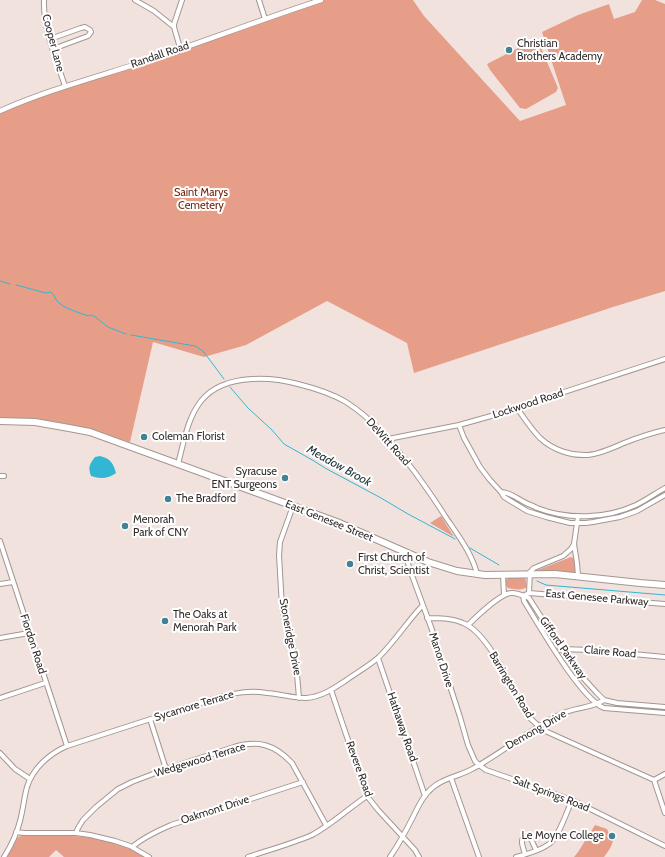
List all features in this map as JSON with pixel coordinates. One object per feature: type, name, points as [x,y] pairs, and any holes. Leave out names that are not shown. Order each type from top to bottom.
[{"type":"main road","name":"East Genesee Street","points":[[0,421],[35,422],[90,432],[337,522],[408,554],[457,571],[477,574],[503,575],[555,574],[665,585]]},
{"type":"street","name":"Cooper Lane","points":[[44,0],[45,19],[65,86]]},
{"type":"street","points":[[136,0],[154,11],[174,27]]},
{"type":"street","points":[[180,48],[174,27],[182,0]]},
{"type":"street","points":[[259,0],[265,19]]},
{"type":"street","name":"Randall Road","points":[[0,111],[29,98],[146,61],[321,0]]},
{"type":"street","points":[[50,39],[85,27],[90,30],[90,35],[53,49]]},
{"type":"street","name":"Lockwood Road","points":[[388,439],[459,425],[491,416],[665,360]]},
{"type":"street","name":"DeWitt Road","points":[[178,464],[188,425],[194,412],[206,396],[221,386],[230,382],[246,379],[271,379],[310,387],[346,402],[365,416],[388,439],[434,498],[465,547],[474,564],[477,574]]},
{"type":"street","points":[[517,408],[529,426],[540,438],[559,450],[575,454],[592,454],[605,451],[665,430]]},
{"type":"street","points":[[459,425],[464,438],[480,467],[504,497],[527,511],[546,518],[577,523],[593,522],[620,517],[637,511],[665,495]]},
{"type":"street","points":[[501,492],[506,492],[526,503],[542,509],[578,516],[609,513],[624,509],[665,488]]},
{"type":"street","name":"Stoneridge Drive","points":[[292,506],[280,542],[279,555],[282,607],[295,662],[299,698]]},
{"type":"street","points":[[578,516],[574,544],[578,576]]},
{"type":"street","name":"Fiordon Road","points":[[0,541],[66,746]]},
{"type":"street","points":[[468,625],[504,595],[517,593],[523,596],[529,593],[530,572],[534,568],[567,554],[574,544]]},
{"type":"street","name":"Manor Drive","points":[[408,554],[408,564],[460,717],[468,745],[472,756],[479,765]]},
{"type":"street","points":[[503,575],[504,595]]},
{"type":"street","points":[[0,584],[13,582]]},
{"type":"street","name":"East Genesee Parkway","points":[[529,593],[665,604]]},
{"type":"street","name":"Gifford Parkway","points":[[523,596],[529,598],[577,670],[604,700]]},
{"type":"street","name":"Gifford Parkway","points":[[523,596],[524,601],[556,652],[577,682],[597,704]]},
{"type":"street","name":"Sycamore Terrace","points":[[4,857],[20,821],[30,779],[42,762],[51,755],[66,746],[239,692],[267,692],[299,698],[317,696],[331,690],[378,658],[422,606]]},
{"type":"street","name":"Barrington Road","points":[[427,618],[442,618],[460,622],[468,625],[479,634],[498,661],[527,715],[539,727],[654,780]]},
{"type":"street","points":[[0,638],[29,633]]},
{"type":"street","name":"Claire Road","points":[[556,652],[562,649],[590,650],[665,657]]},
{"type":"street","name":"Hathaway Road","points":[[378,658],[425,796]]},
{"type":"street","points":[[0,698],[45,683]]},
{"type":"street","name":"Revere Road","points":[[331,690],[367,796],[415,850],[419,857]]},
{"type":"street","points":[[604,700],[617,703],[665,707]]},
{"type":"street","name":"Demong Drive","points":[[390,857],[425,796],[439,782],[468,771],[479,765],[559,714],[597,704],[604,700]]},
{"type":"street","name":"Demong Drive","points":[[597,704],[604,708],[665,714]]},
{"type":"street","points":[[150,719],[166,769]]},
{"type":"street","name":"Wedgewood Terrace","points":[[76,833],[83,820],[118,789],[166,769],[234,747],[254,744],[269,746],[277,750],[292,763],[326,826]]},
{"type":"street","points":[[0,753],[15,769],[30,779]]},
{"type":"street","name":"Salt Springs Road","points":[[479,765],[486,770],[572,800],[665,846]]},
{"type":"street","points":[[665,774],[654,780],[665,813]]},
{"type":"street","points":[[451,778],[479,857]]},
{"type":"street","name":"Oakmont Drive","points":[[132,847],[156,831],[171,825],[302,782]]},
{"type":"street","points":[[248,857],[291,843],[312,834],[326,826],[367,796]]},
{"type":"street","points":[[516,857],[543,848],[552,842],[572,800]]},
{"type":"street","points":[[16,832],[76,833],[90,835],[132,847],[149,857]]},
{"type":"street","points":[[525,854],[522,841],[526,836],[531,839],[536,850]]},
{"type":"green space","name":"Saint Marys Cemetery","points":[[321,0],[413,0],[424,16],[520,121],[566,105],[542,32],[578,15],[609,4],[614,19],[635,12],[642,0],[655,0],[665,4],[665,291],[414,373],[407,343],[327,301],[246,345],[204,357],[153,342],[130,442],[94,430],[67,424],[34,419],[0,418],[0,111],[16,104]]},
{"type":"green space","points":[[528,43],[539,43],[558,88],[556,92],[526,109],[520,108],[490,70],[487,64]]},
{"type":"green space","points":[[441,516],[454,537],[430,523]]},
{"type":"green space","points":[[571,557],[575,560],[576,572],[535,571]]},
{"type":"green space","points":[[525,577],[527,587],[525,588],[513,589],[508,588],[506,585],[506,580],[508,578]]},
{"type":"green space","points":[[595,825],[607,829],[609,834],[613,836],[613,842],[604,857],[574,857],[578,852]]},
{"type":"green space","points":[[22,835],[69,836],[101,839],[116,843],[144,857],[64,857],[56,850],[49,857],[7,857],[15,841]]},
{"type":"water","points":[[100,456],[111,462],[116,473],[104,478],[91,476],[89,468],[90,464],[95,457]]},
{"type":"waterway","name":"Meadow Brook","points":[[0,281],[10,284]]},
{"type":"waterway","name":"Meadow Brook","points":[[16,285],[46,293],[51,292],[58,302],[65,307],[89,316],[94,316],[108,327],[126,334]]},
{"type":"waterway","name":"Meadow Brook","points":[[131,335],[195,346],[203,351],[224,379]]},
{"type":"waterway","name":"Meadow Brook","points":[[230,387],[248,408],[272,430],[284,444],[455,539]]},
{"type":"waterway","name":"Meadow Brook","points":[[470,548],[499,565]]},
{"type":"waterway","name":"Meadow Brook","points":[[537,581],[546,585],[665,595]]},
{"type":"place","name":"Christian Brothers Academy","points":[[509,50]]},
{"type":"place","name":"Coleman Florist","points":[[144,437]]},
{"type":"place","name":"Syracuse ENT Surgeons","points":[[285,478]]},
{"type":"place","name":"The Bradford","points":[[168,499]]},
{"type":"place","name":"Menorah Park of CNY","points":[[125,526]]},
{"type":"place","name":"First Church of Christ, Scientist","points":[[350,564]]},
{"type":"place","name":"The Oaks at Menorah Park","points":[[165,621]]},
{"type":"place","name":"Le Moyne College","points":[[612,836]]}]
